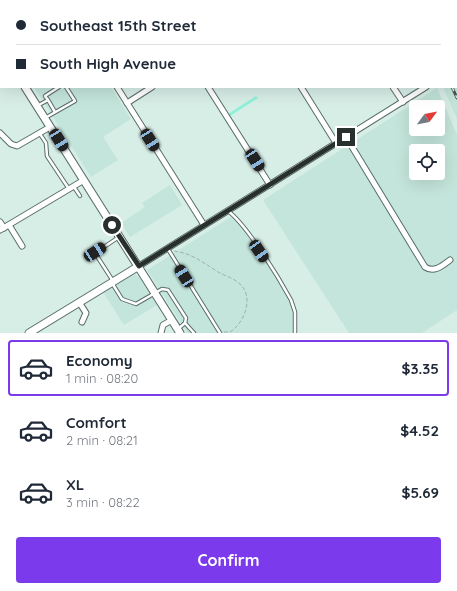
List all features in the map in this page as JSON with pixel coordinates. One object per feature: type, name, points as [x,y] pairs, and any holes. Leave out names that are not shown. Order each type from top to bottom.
[{"type":"main road","points":[[26,88],[179,331]]},
{"type":"main road","points":[[32,332],[139,266]]},
{"type":"street","points":[[118,88],[204,225]]},
{"type":"street","points":[[127,103],[150,88]]},
{"type":"street","points":[[209,88],[270,185]]},
{"type":"street","points":[[302,88],[336,143]]},
{"type":"street","points":[[394,88],[403,102]]},
{"type":"street","points":[[139,266],[169,250],[204,225],[424,88]]},
{"type":"street","points":[[1,136],[11,144],[18,146],[50,127]]},
{"type":"street","points":[[346,137],[425,267],[430,270],[437,269],[450,260]]},
{"type":"street","points":[[0,222],[2,229],[84,180]]},
{"type":"street","points":[[9,225],[22,246]]},
{"type":"street","points":[[79,302],[86,313],[82,322]]},
{"type":"street","points":[[161,333],[163,326],[172,320]]},
{"type":"lane","points":[[55,112],[45,96],[57,88]]},
{"type":"lane","points":[[45,118],[74,101],[67,88]]},
{"type":"lane","points":[[37,106],[48,100]]},
{"type":"lane","points":[[40,134],[46,143],[47,156],[80,196]]},
{"type":"lane","points":[[228,211],[242,224],[291,300],[295,312],[295,333]]},
{"type":"lane","points":[[120,237],[95,252],[122,299],[136,304],[162,289],[168,290],[186,318],[185,323],[179,331]]},
{"type":"lane","points":[[169,250],[221,332]]},
{"type":"lane","points":[[185,323],[194,333]]},
{"type":"path","points":[[169,250],[184,252],[194,257],[220,273],[230,277],[243,288],[246,294],[246,310],[241,323],[230,332],[221,332]]},
{"type":"shaded area","points":[[35,88],[112,88],[131,119],[103,137],[118,160],[91,177]]},
{"type":"shaded area","points":[[437,88],[442,100],[418,100]]},
{"type":"shaded area","points":[[443,88],[457,88],[457,119]]},
{"type":"shaded area","points":[[409,106],[409,136],[445,136],[445,107],[457,135],[457,310],[422,333],[349,333],[263,200]]},
{"type":"shaded area","points":[[170,185],[182,205],[130,237],[121,223],[145,207],[142,203]]},
{"type":"shaded area","points":[[234,215],[272,270],[295,307],[296,333],[187,333],[147,270]]},
{"type":"shaded area","points":[[134,274],[139,277],[157,305],[124,325],[103,292]]},
{"type":"green space","points":[[256,96],[258,98],[230,116],[228,114]]},
{"type":"railway","points":[[452,88],[457,98]]},
{"type":"route","points":[[112,225],[139,266],[346,137]]}]
